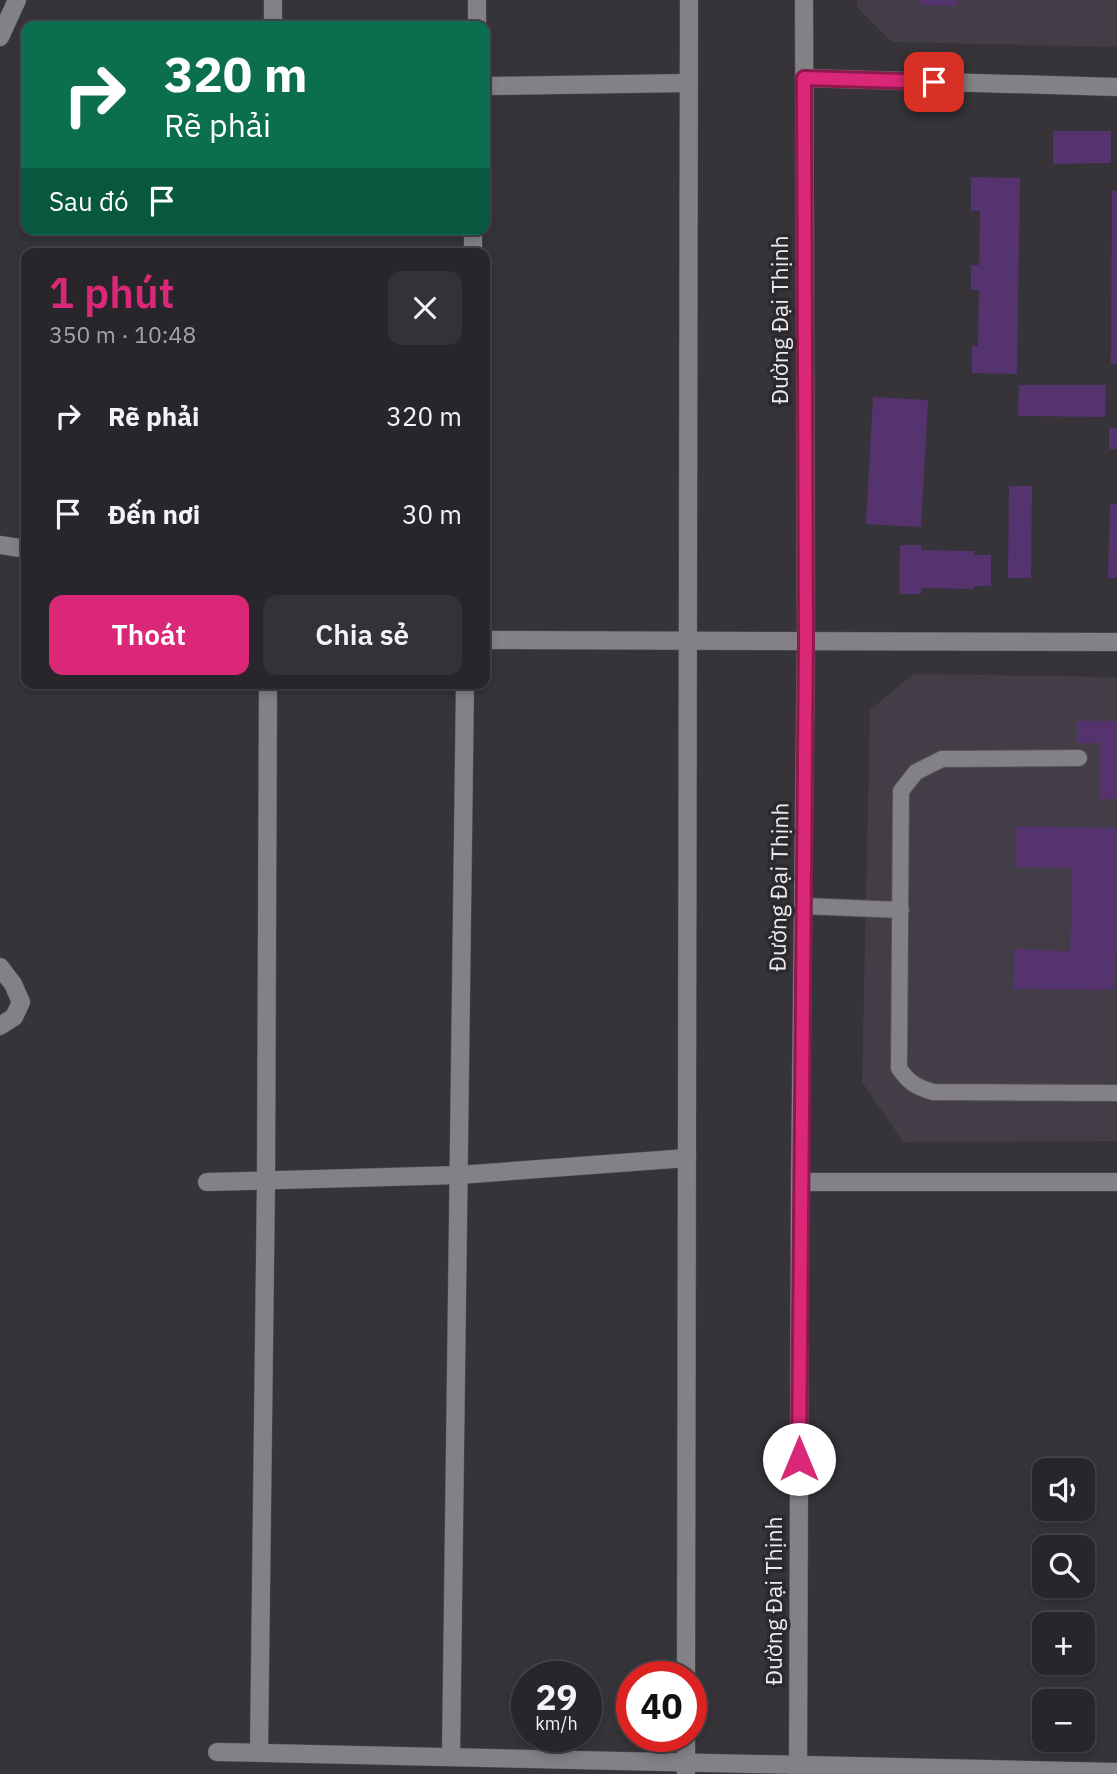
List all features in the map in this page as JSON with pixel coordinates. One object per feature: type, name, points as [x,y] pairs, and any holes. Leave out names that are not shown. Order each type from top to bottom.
[{"type":"street","points":[[0,37],[17,0]]},
{"type":"street","points":[[273,0],[273,21]]},
{"type":"street","points":[[477,0],[477,21]]},
{"type":"street","points":[[686,1661],[690,0]]},
{"type":"street","name":"Đường Đại Thịnh","points":[[798,1769],[800,1182],[806,640],[804,0]]},
{"type":"street","points":[[804,78],[1117,87]]},
{"type":"street","points":[[490,86],[688,83]]},
{"type":"street","points":[[0,545],[21,548]]},
{"type":"street","points":[[490,640],[1117,642]]},
{"type":"street","points":[[259,1752],[266,1180],[268,689]]},
{"type":"street","points":[[451,1757],[465,689]]},
{"type":"street","points":[[0,967],[13,984],[20,1002],[14,1017],[0,1027]]},
{"type":"street","points":[[207,1182],[459,1175],[687,1158]]},
{"type":"street","points":[[800,1182],[1117,1182]]},
{"type":"street","points":[[218,1752],[451,1757],[686,1768],[1117,1772]]},
{"type":"lane","points":[[1079,758],[942,759],[916,772],[901,791],[900,1068],[906,1079],[916,1087],[933,1092],[1117,1093]]},
{"type":"lane","points":[[803,906],[901,910]]},
{"type":"shaded area","points":[[857,0],[1117,0],[1117,47],[892,42],[857,7]]},
{"type":"shaded area","points":[[913,674],[1117,677],[1117,1141],[903,1142],[862,1082],[870,710]]},
{"type":"building","points":[[919,0],[957,0],[957,6],[919,5]]},
{"type":"building","points":[[1053,131],[1111,131],[1111,163],[1053,164]]},
{"type":"building","points":[[971,177],[1020,178],[1017,374],[972,373],[972,346],[978,346],[979,290],[971,290],[971,265],[979,265],[980,211],[971,211]]},
{"type":"building","points":[[1112,191],[1117,191],[1117,364],[1111,364]]},
{"type":"building","points":[[1019,385],[1106,385],[1105,417],[1018,416]]},
{"type":"building","points":[[873,397],[928,400],[921,527],[866,524]]},
{"type":"building","points":[[1109,428],[1117,428],[1117,449],[1109,449]]},
{"type":"building","points":[[1009,486],[1032,486],[1031,578],[1008,578]]},
{"type":"building","points":[[1110,504],[1117,504],[1117,578],[1108,578]]},
{"type":"building","points":[[900,545],[922,545],[921,550],[974,551],[974,555],[991,555],[991,586],[974,586],[974,589],[921,588],[921,594],[899,594]]},
{"type":"building","points":[[1077,721],[1117,721],[1117,799],[1099,799],[1099,743],[1077,743]]},
{"type":"building","points":[[1016,826],[1117,828],[1117,955],[1114,990],[1013,989],[1014,949],[1070,951],[1072,868],[1015,867]]},
{"type":"route","points":[[799,1459],[806,640],[804,78],[934,82]]}]
